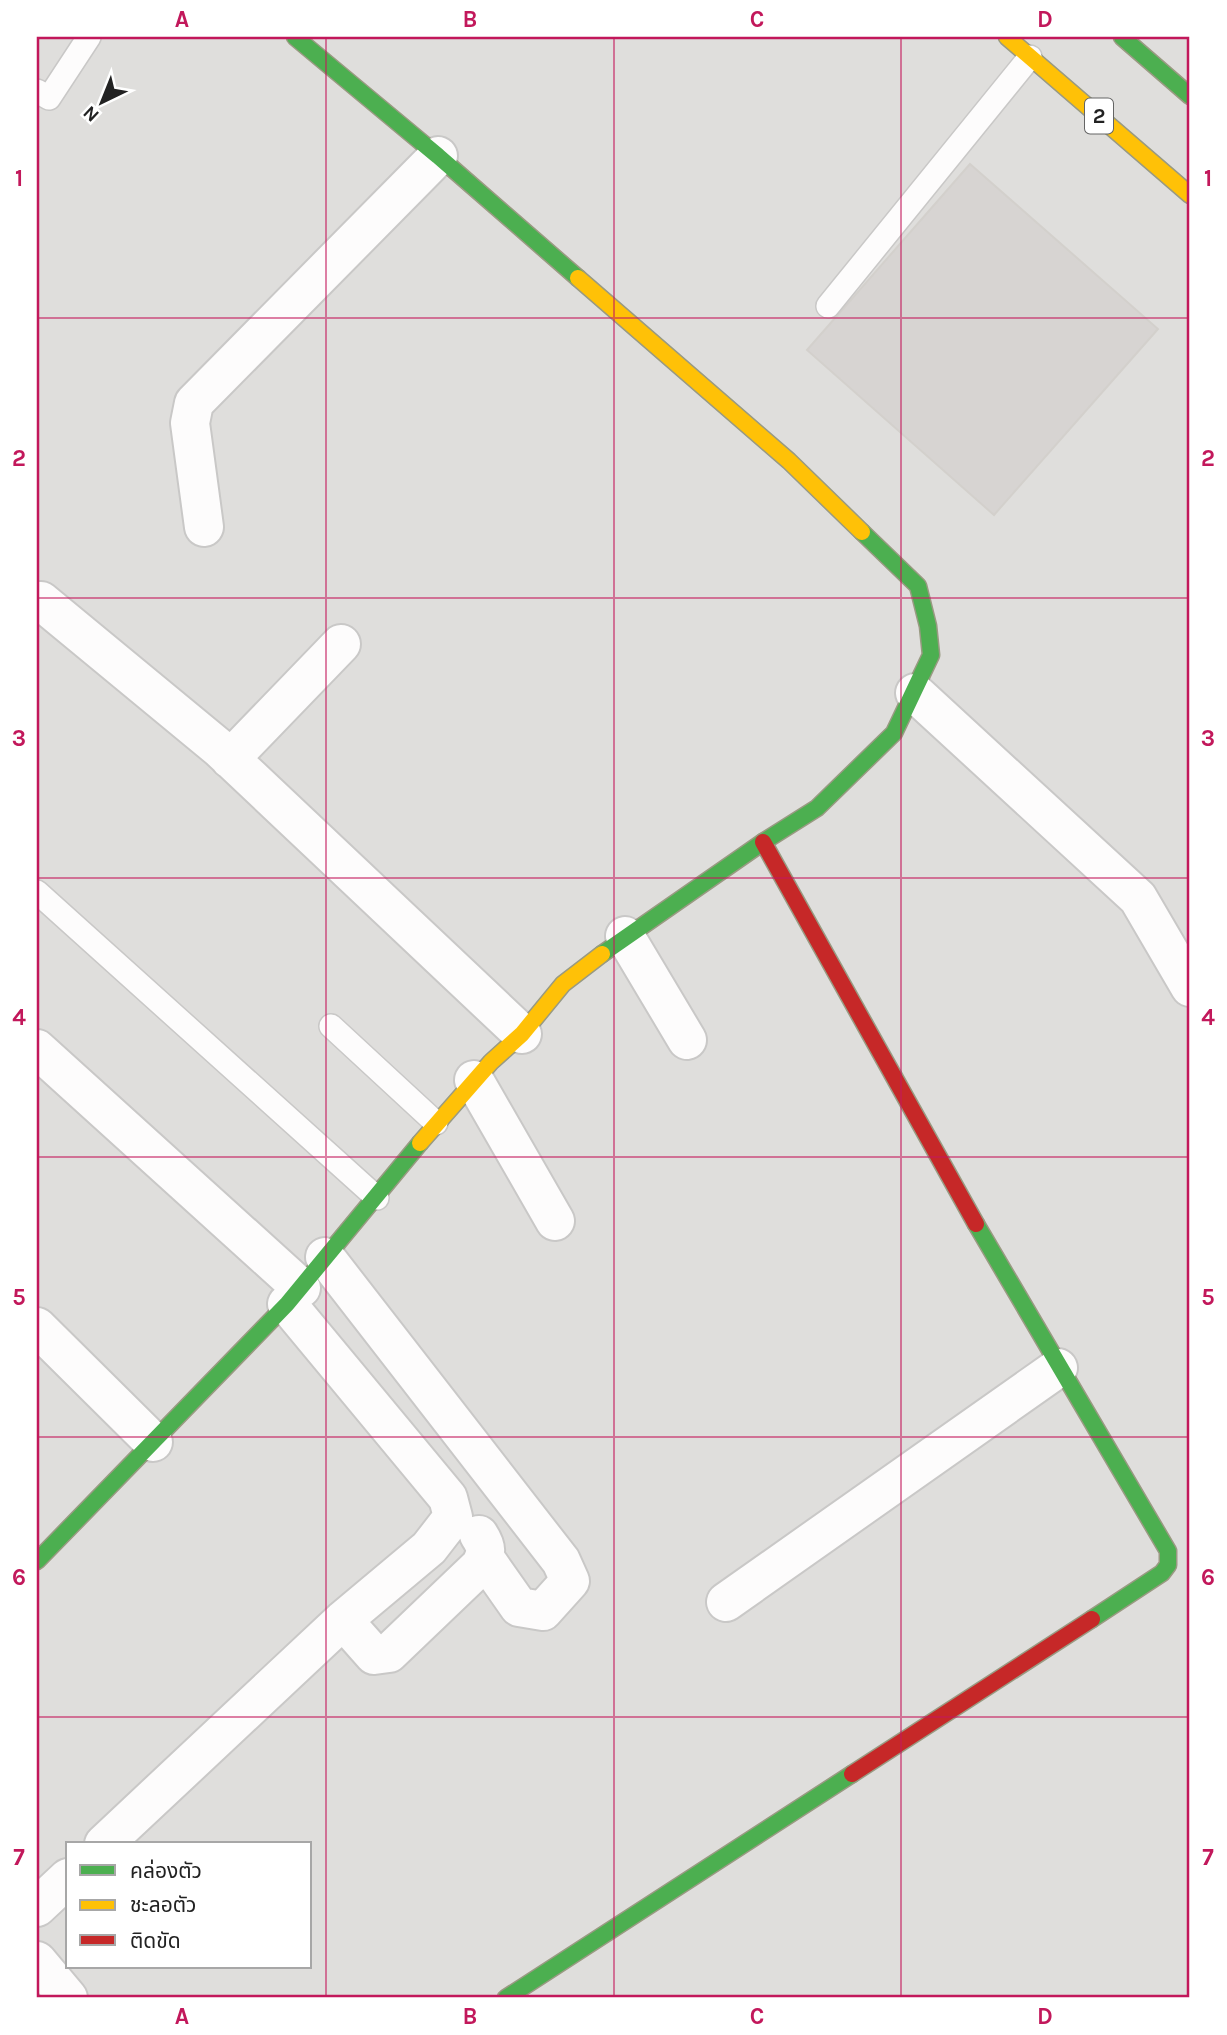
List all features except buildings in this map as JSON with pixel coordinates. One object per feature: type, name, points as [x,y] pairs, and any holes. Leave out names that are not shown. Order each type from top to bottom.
[{"type":"main road","points":[[37,1562],[294,1296],[436,1123],[474,1080],[522,1034],[563,984],[625,936],[817,808],[894,733],[931,655],[928,626],[918,586],[789,461],[438,156],[295,37]]},
{"type":"main road","name":"2","points":[[1007,37],[1190,195]]},
{"type":"main road","points":[[1122,37],[1190,96]]},
{"type":"main road","points":[[506,1998],[1166,1570],[1170,1562],[1168,1550],[1058,1368],[763,842]]},
{"type":"street","points":[[204,527],[190,423],[194,403],[438,156]]},
{"type":"street","points":[[41,601],[230,759],[522,1034]]},
{"type":"street","points":[[230,759],[341,644]]},
{"type":"street","points":[[915,693],[1138,898],[1190,987]]},
{"type":"street","points":[[625,936],[687,1040]]},
{"type":"street","points":[[37,1049],[294,1296],[354,1385],[471,1523],[485,1544],[480,1566],[389,1653],[374,1655],[344,1620]]},
{"type":"street","points":[[474,1080],[555,1221]]},
{"type":"street","points":[[325,1257],[561,1560],[570,1581],[543,1611],[519,1606],[484,1557]]},
{"type":"street","points":[[37,1327],[153,1443]]},
{"type":"street","points":[[354,1385],[396,1348]]},
{"type":"street","points":[[726,1602],[1058,1368]]},
{"type":"street","points":[[106,1842],[344,1620],[429,1548],[453,1517],[448,1498]]},
{"type":"street","points":[[37,1907],[66,1880]]},
{"type":"street","points":[[37,1961],[68,1998]]},
{"type":"lane","points":[[37,91],[49,98],[89,37]]},
{"type":"lane","points":[[828,306],[1030,57]]},
{"type":"lane","points":[[37,892],[377,1198]]},
{"type":"lane","points":[[331,1027],[436,1123]]},
{"type":"shaded area","points":[[37,37],[1190,37],[1190,1998],[37,1998]]},
{"type":"traffic: fast","points":[[295,37],[438,156],[578,278]]},
{"type":"traffic: fast","points":[[1122,37],[1190,96]]},
{"type":"traffic: fast","points":[[602,954],[763,842],[817,808],[894,733],[931,655],[928,626],[918,586],[862,532]]},
{"type":"traffic: fast","points":[[37,1561],[287,1304],[420,1143]]},
{"type":"traffic: fast","points":[[976,1224],[1168,1551],[1168,1565],[1162,1573],[1092,1619]]},
{"type":"traffic: fast","points":[[506,1998],[852,1774]]},
{"type":"traffic: slow","points":[[1007,37],[1190,195]]},
{"type":"traffic: slow","points":[[578,278],[789,461],[862,532]]},
{"type":"traffic: slow","points":[[420,1143],[491,1062],[522,1034],[563,984],[602,954]]},
{"type":"traffic: jam","points":[[763,842],[976,1224]]},
{"type":"traffic: jam","points":[[852,1774],[1092,1619]]}]
